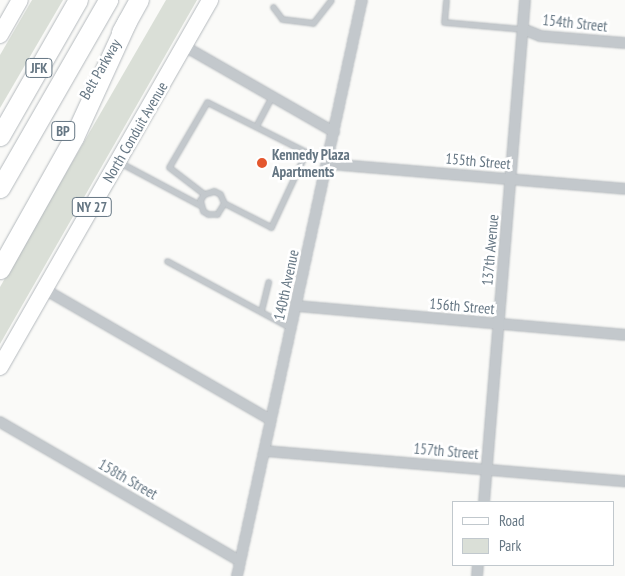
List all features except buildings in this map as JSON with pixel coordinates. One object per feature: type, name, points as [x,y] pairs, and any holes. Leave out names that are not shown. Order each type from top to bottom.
[{"type":"highway","name":"JFK","points":[[0,136],[78,0]]},
{"type":"highway","name":"Belt Parkway","points":[[0,188],[108,0]]},
{"type":"highway","name":"Belt Parkway","points":[[0,241],[139,0]]},
{"type":"highway","points":[[0,269],[74,137],[127,21]]},
{"type":"main road","points":[[0,35],[20,0]]},
{"type":"main road","name":"North Conduit Avenue","points":[[0,367],[210,0]]},
{"type":"street","name":"140th Avenue","points":[[237,576],[328,164],[362,0]]},
{"type":"street","name":"137th Avenue","points":[[484,501],[525,0]]},
{"type":"street","name":"154th Street","points":[[523,29],[540,36],[625,43]]},
{"type":"street","points":[[184,46],[334,132]]},
{"type":"street","name":"155th Street","points":[[328,164],[625,189]]},
{"type":"street","points":[[44,289],[271,420]]},
{"type":"street","name":"156th Street","points":[[296,306],[625,335]]},
{"type":"street","name":"158th Street","points":[[0,422],[240,561]]},
{"type":"street","name":"157th Street","points":[[264,451],[625,482]]},
{"type":"lane","points":[[273,7],[282,19],[312,24],[331,0]]},
{"type":"lane","points":[[446,0],[444,22],[523,29]]},
{"type":"lane","points":[[256,126],[272,96]]},
{"type":"lane","points":[[207,102],[306,152],[271,227],[224,203],[220,194],[214,191],[204,194],[169,167],[207,102]]},
{"type":"lane","points":[[118,162],[200,205],[203,211],[213,215],[221,210],[224,203]]},
{"type":"lane","points":[[200,205],[204,194]]},
{"type":"lane","points":[[167,261],[292,328]]},
{"type":"lane","points":[[261,311],[268,282]]},
{"type":"green space","points":[[32,0],[63,0],[0,108],[0,55]]},
{"type":"green space","points":[[166,0],[197,0],[0,344],[0,287]]},
{"type":"place","name":"Kennedy Plaza Apartments","points":[[262,163]]}]
